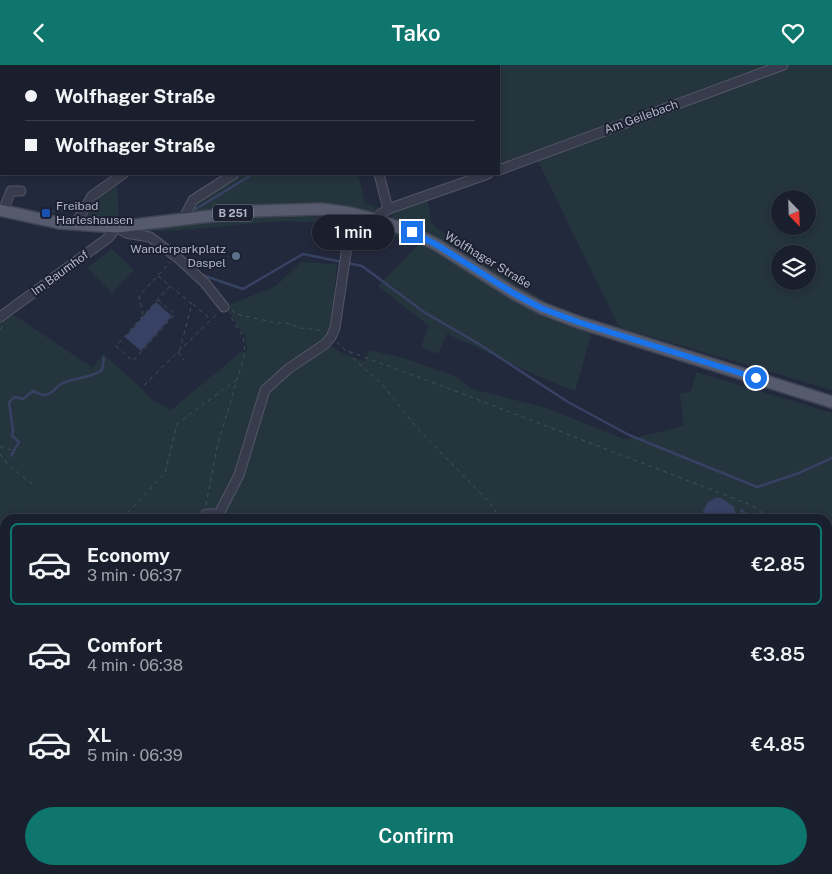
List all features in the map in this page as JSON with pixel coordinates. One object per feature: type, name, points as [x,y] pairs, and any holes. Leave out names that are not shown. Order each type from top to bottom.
[{"type":"main road","name":"Wolfhager Straße","points":[[3,211],[59,223],[116,227],[252,211],[320,209],[350,213],[412,232],[541,308],[578,322],[832,403]]},
{"type":"street","name":"Am Geilebach","points":[[500,170],[783,65]]},
{"type":"street","points":[[75,225],[92,196],[122,175]]},
{"type":"street","points":[[184,218],[193,200],[232,175]]},
{"type":"street","points":[[379,175],[388,209]]},
{"type":"street","points":[[374,219],[388,209],[485,175]]},
{"type":"street","points":[[3,211],[11,191],[21,191]]},
{"type":"street","points":[[206,514],[219,514],[239,475],[265,390],[288,369],[325,344],[338,329],[350,213]]},
{"type":"street","points":[[116,227],[126,233],[150,237],[178,258],[205,283],[224,307]]},
{"type":"street","name":"Im Baumhof","points":[[3,320],[108,238],[116,227]]},
{"type":"path","points":[[59,223],[60,212],[92,196]]},
{"type":"path","points":[[143,315],[139,296],[171,260]]},
{"type":"path","points":[[158,276],[211,319]]},
{"type":"path","points":[[158,300],[175,314],[133,361],[116,346],[170,286]]},
{"type":"path","points":[[180,350],[192,304]]},
{"type":"path","points":[[144,385],[224,307]]},
{"type":"path","points":[[224,307],[236,314],[319,330],[331,337],[381,383],[417,428],[491,504],[497,514]]},
{"type":"path","points":[[197,514],[206,514],[206,499],[217,447],[245,353],[243,336],[224,307]]},
{"type":"path","points":[[0,329],[3,320]]},
{"type":"path","points":[[348,351],[611,452],[700,484],[751,505],[764,514]]},
{"type":"path","points":[[178,352],[184,360]]},
{"type":"path","points":[[127,514],[165,473],[178,424],[236,380]]},
{"type":"path","points":[[0,446],[10,450]]},
{"type":"path","points":[[0,454],[8,466],[34,485]]},
{"type":"shaded area","points":[[500,65],[832,65],[832,390],[619,327],[533,151],[500,164]]},
{"type":"shaded area","points":[[242,175],[358,175],[365,203],[379,208],[370,212],[331,204],[327,206],[189,212],[202,200]]},
{"type":"shaded area","points":[[117,186],[119,219],[86,219],[97,199]]},
{"type":"shaded area","points":[[428,201],[431,223],[459,246],[517,285],[552,305],[533,298],[395,221],[390,215],[396,211]]},
{"type":"shaded area","points":[[285,215],[338,218],[341,225],[290,222],[169,231],[128,229]]},
{"type":"shaded area","points":[[359,222],[396,233],[432,248],[588,331],[591,336],[575,391],[542,378],[447,334],[438,354],[421,347],[429,326],[378,286],[418,245],[353,224]]},
{"type":"shaded area","points":[[112,249],[134,270],[112,293],[87,268]]},
{"type":"shaded area","points":[[301,262],[337,264],[329,345],[344,354],[364,361],[370,350],[403,358],[455,376],[472,389],[546,408],[624,439],[684,426],[680,394],[691,391],[696,372],[832,413],[832,514],[0,514],[0,321],[11,313],[93,368],[103,354],[153,401],[171,410],[241,352],[247,352],[245,336],[227,309],[229,305],[276,286]]},
{"type":"water","points":[[156,302],[172,316],[141,351],[125,337]]},
{"type":"water","points":[[715,498],[721,498],[734,507],[735,514],[704,514],[703,511],[708,502]]},
{"type":"waterway","points":[[196,209],[251,175]]},
{"type":"waterway","points":[[202,275],[243,289],[303,254],[362,266],[424,312],[479,344],[568,402],[629,435],[757,487],[799,473],[832,458]]},
{"type":"waterway","points":[[11,456],[19,442],[12,436],[9,402],[15,397],[23,399],[33,391],[47,395],[61,384],[97,373],[102,370],[104,358]]},
{"type":"waterway","points":[[741,510],[746,514]]},
{"type":"place","name":"Freibad Harleshausen","points":[[46,213]]},
{"type":"place","name":"Wanderparkplatz Daspel","points":[[236,256]]},
{"type":"route","points":[[412,232],[541,308],[578,322],[756,378]]}]
